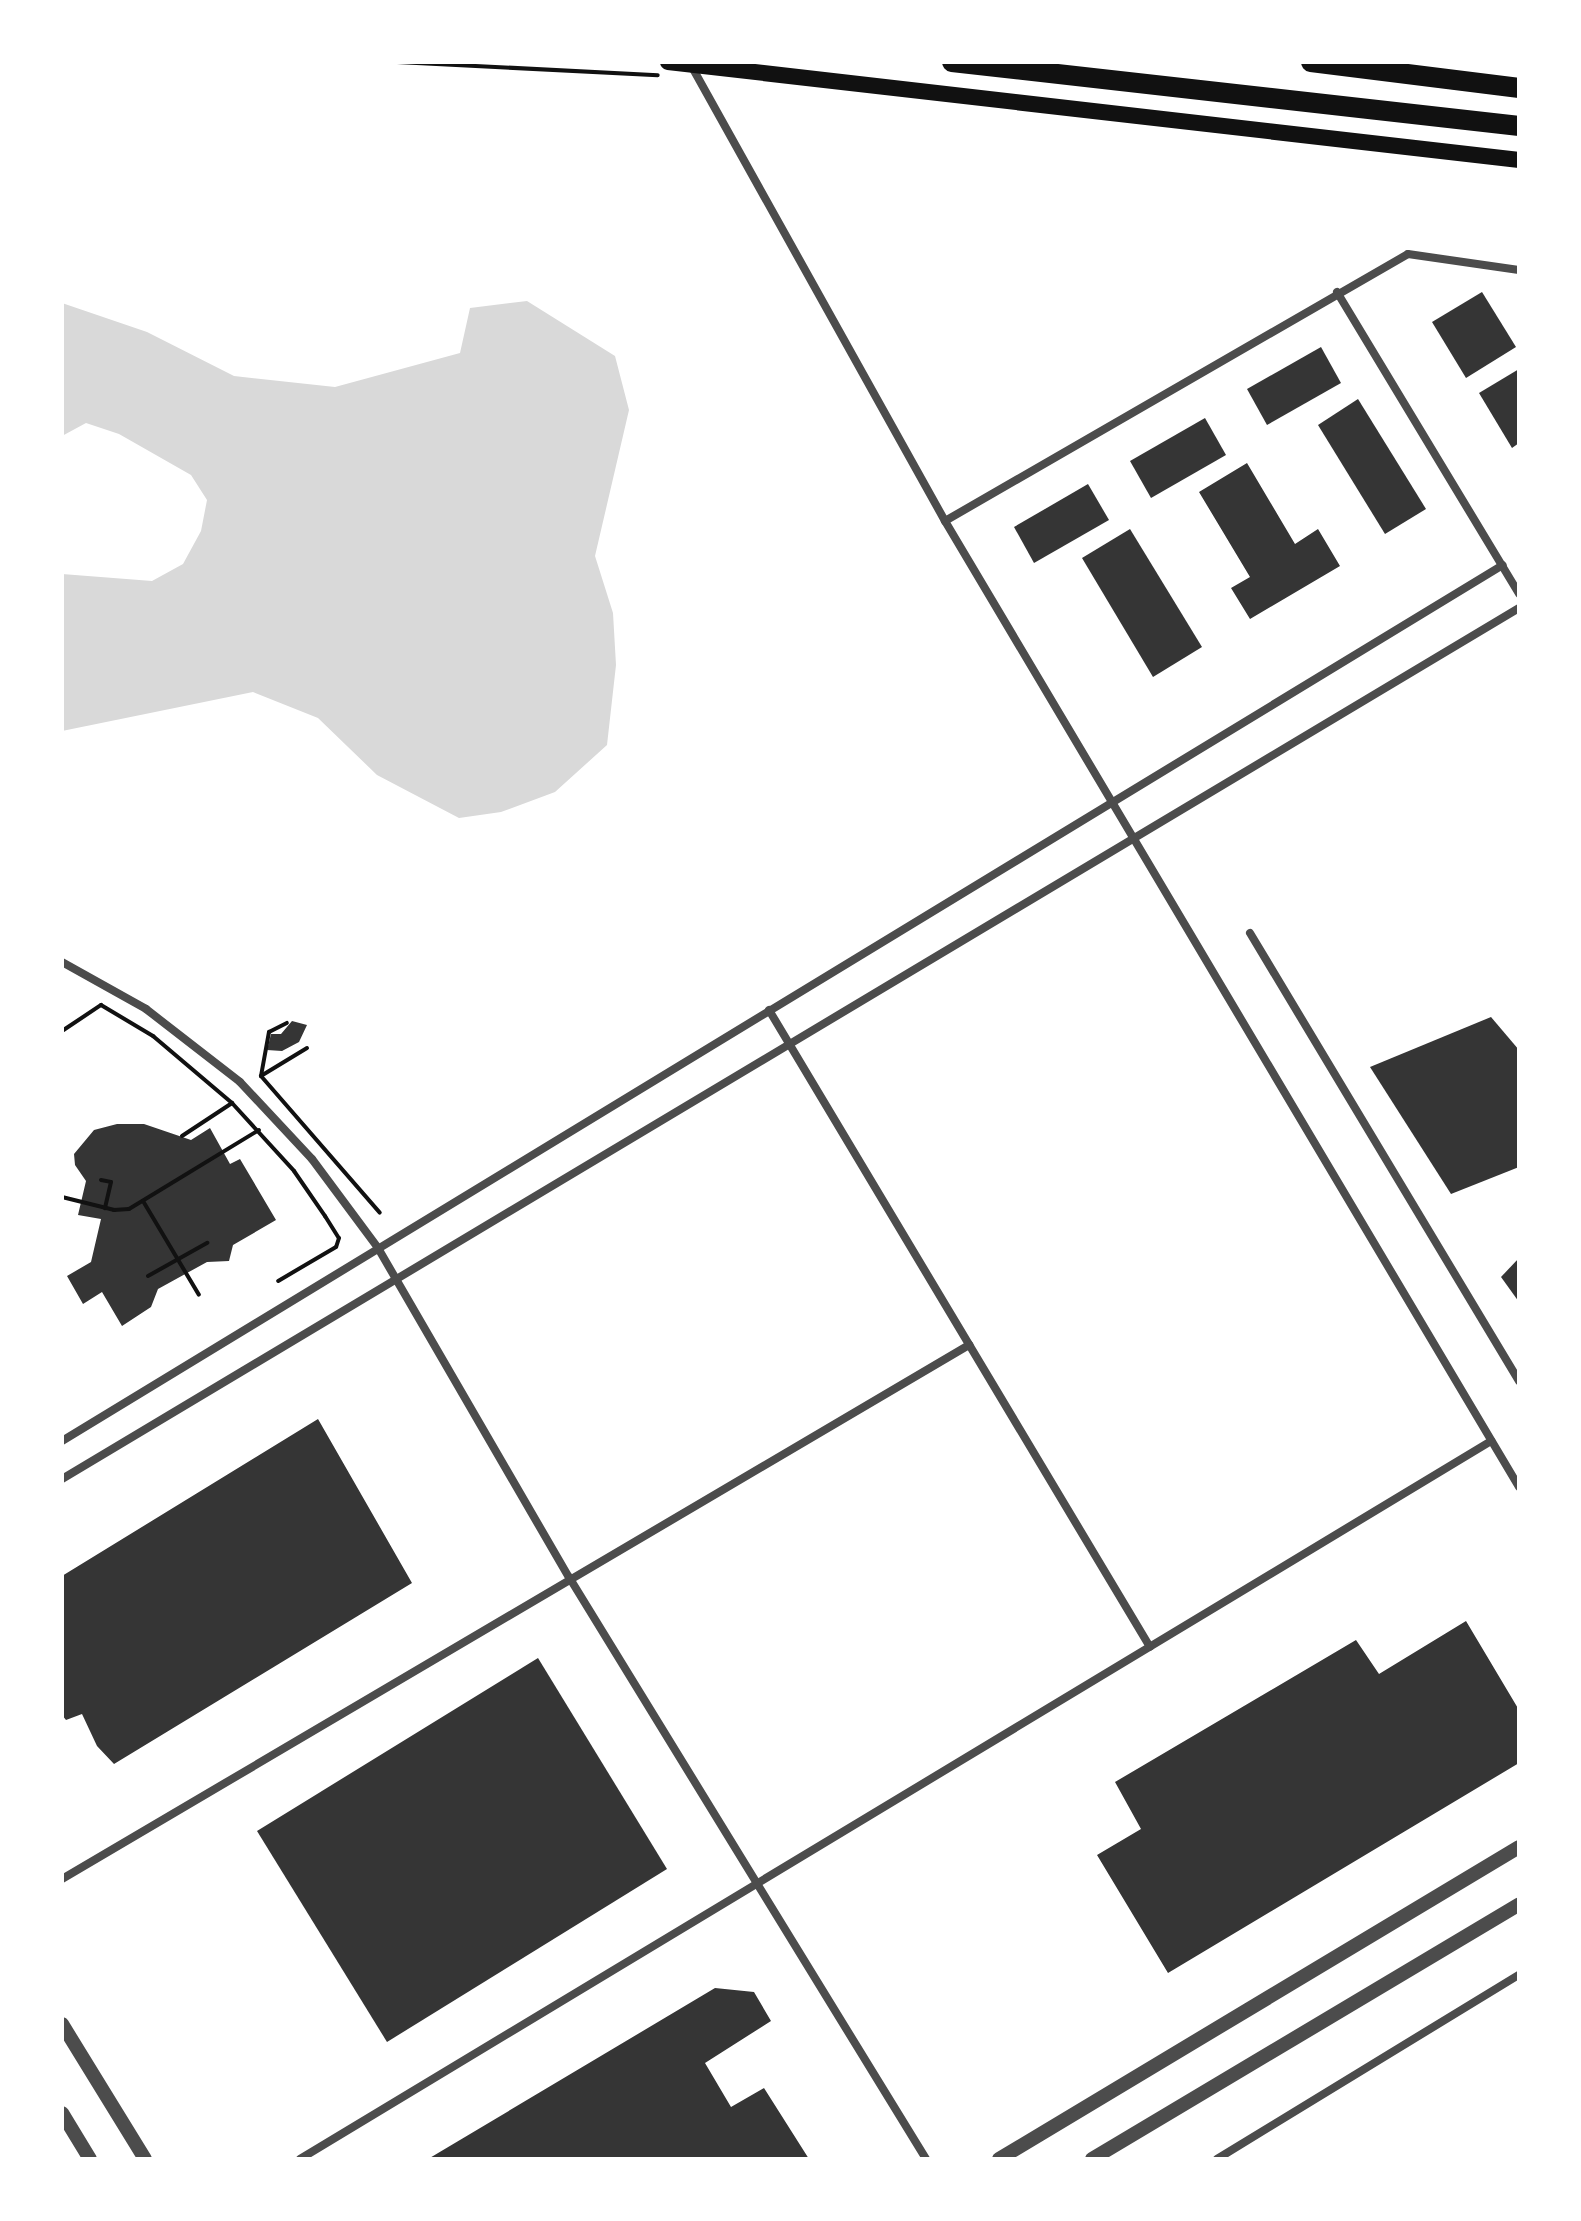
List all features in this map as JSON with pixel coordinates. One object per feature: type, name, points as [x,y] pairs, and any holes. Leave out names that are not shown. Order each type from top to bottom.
[{"type":"highway","points":[[952,62],[1519,126]]},
{"type":"highway","points":[[1311,62],[1519,88]]},
{"type":"main road","points":[[668,62],[1519,160]]},
{"type":"street","points":[[690,63],[945,521],[1132,839],[1345,1188],[1519,1487]]},
{"type":"street","points":[[945,521],[1337,292],[1408,254],[1519,270]]},
{"type":"street","points":[[1337,292],[1519,594]]},
{"type":"street","points":[[62,1441],[1503,565]]},
{"type":"street","points":[[62,1479],[1519,608]]},
{"type":"street","points":[[1250,933],[1519,1381]]},
{"type":"street","points":[[62,962],[146,1009],[240,1082],[312,1159],[378,1248],[569,1577],[926,2159]]},
{"type":"street","points":[[769,1010],[1150,1647]]},
{"type":"street","points":[[62,1879],[569,1577],[969,1345]]},
{"type":"street","points":[[300,2159],[1491,1441]]},
{"type":"street","points":[[999,2159],[1519,1847]]},
{"type":"street","points":[[1092,2159],[1519,1904]]},
{"type":"street","points":[[1217,2159],[1519,1975]]},
{"type":"street","points":[[62,2024],[145,2159]]},
{"type":"street","points":[[62,2113],[90,2159]]},
{"type":"path","points":[[62,1031],[101,1005],[153,1036],[259,1130],[339,1238],[333,1250],[278,1281]]},
{"type":"path","points":[[261,1076],[269,1032],[287,1023]]},
{"type":"path","points":[[261,1076],[307,1048]]},
{"type":"path","points":[[261,1076],[380,1213]]},
{"type":"path","points":[[182,1136],[232,1103]]},
{"type":"path","points":[[62,1197],[122,1211],[259,1130]]},
{"type":"path","points":[[101,1180],[111,1182],[105,1208]]},
{"type":"path","points":[[143,1201],[199,1295]]},
{"type":"path","points":[[148,1276],[207,1243]]},
{"type":"shaded area","points":[[527,301],[615,356],[629,410],[595,556],[613,613],[616,665],[607,745],[555,792],[501,812],[459,818],[377,775],[318,718],[253,692],[62,731],[62,574],[152,581],[183,564],[201,531],[207,500],[191,475],[119,434],[86,423],[62,436],[62,303],[147,332],[234,376],[335,387],[460,353],[470,308]]},
{"type":"building","points":[[1482,292],[1516,347],[1466,378],[1432,322]]},
{"type":"building","points":[[1321,347],[1341,383],[1267,425],[1247,389]]},
{"type":"building","points":[[1519,369],[1519,443],[1512,448],[1479,393]]},
{"type":"building","points":[[1358,399],[1426,509],[1385,534],[1318,425]]},
{"type":"building","points":[[1205,418],[1226,455],[1151,498],[1130,461]]},
{"type":"building","points":[[1247,463],[1295,544],[1318,529],[1340,566],[1250,619],[1231,588],[1250,577],[1199,492]]},
{"type":"building","points":[[1088,484],[1109,520],[1034,563],[1014,527]]},
{"type":"building","points":[[1130,529],[1202,647],[1153,677],[1082,558]]},
{"type":"building","points":[[1491,1017],[1519,1050],[1519,1167],[1451,1194],[1370,1067]]},
{"type":"building","points":[[292,1021],[307,1025],[299,1042],[282,1051],[267,1050],[271,1034],[281,1034]]},
{"type":"building","points":[[117,1124],[144,1124],[191,1140],[210,1128],[230,1164],[240,1159],[276,1220],[233,1245],[229,1261],[207,1262],[158,1289],[151,1307],[122,1326],[102,1292],[83,1304],[67,1276],[91,1262],[101,1219],[78,1215],[86,1181],[75,1165],[74,1154],[94,1130]]},
{"type":"building","points":[[1519,1258],[1519,1302],[1501,1277]]},
{"type":"building","points":[[318,1419],[412,1583],[114,1764],[97,1746],[82,1714],[66,1720],[62,1715],[62,1576]]},
{"type":"building","points":[[1466,1621],[1519,1710],[1519,1763],[1168,1973],[1097,1855],[1141,1829],[1115,1782],[1356,1640],[1379,1674]]},
{"type":"building","points":[[538,1658],[667,1869],[387,2042],[257,1831]]},
{"type":"building","points":[[715,1988],[754,1992],[771,2021],[705,2063],[731,2107],[764,2088],[809,2159],[428,2159]]}]
